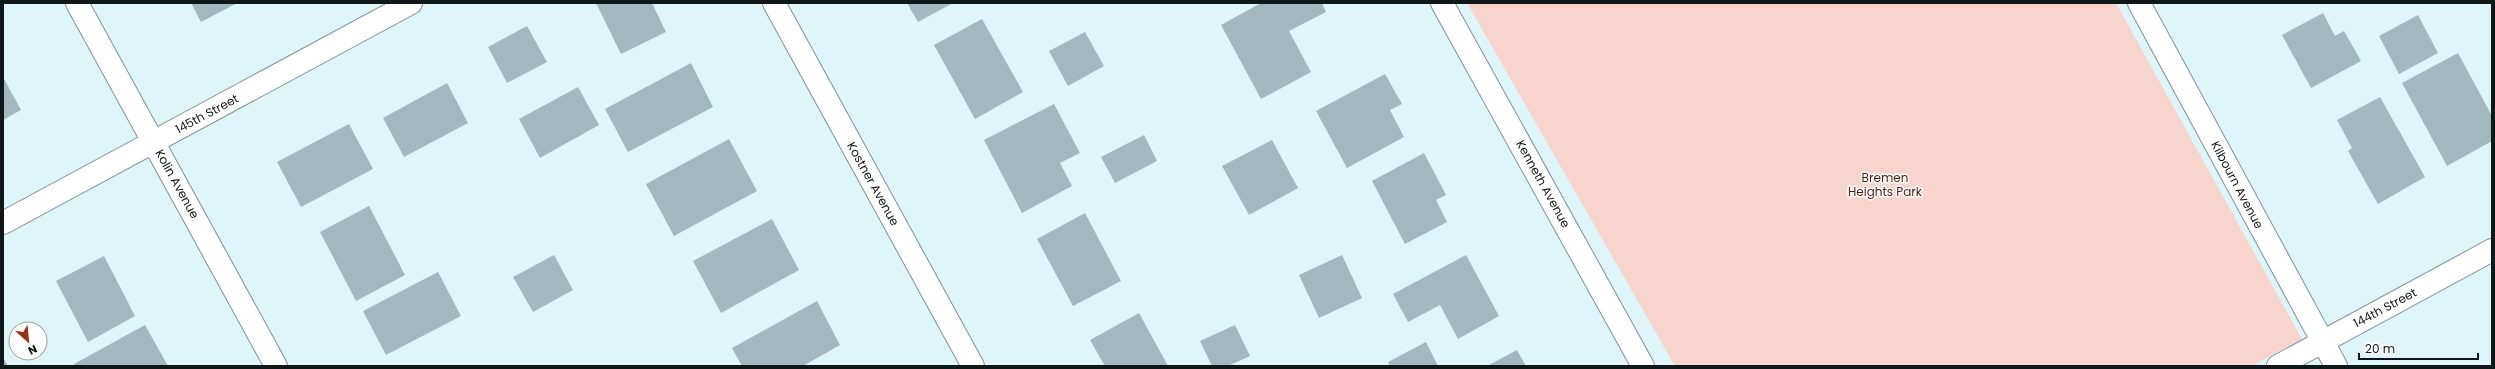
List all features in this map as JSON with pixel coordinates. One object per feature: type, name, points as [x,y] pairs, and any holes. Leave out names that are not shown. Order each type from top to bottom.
[{"type":"street","name":"Kolin Avenue","points":[[77,3],[276,366]]},
{"type":"street","name":"145th Street","points":[[3,223],[154,143],[411,3]]},
{"type":"street","name":"Kostner Avenue","points":[[774,3],[973,366]]},
{"type":"street","name":"Kenneth Avenue","points":[[1442,3],[1643,366]]},
{"type":"street","name":"Kilbourn Avenue","points":[[2139,3],[2336,366]]},
{"type":"street","name":"144th Street","points":[[2278,366],[2492,250]]},
{"type":"green space","name":"Bremen Heights Park","points":[[1467,3],[2116,3],[2302,339],[2252,366],[1675,366]]},
{"type":"building","points":[[191,3],[237,3],[201,22]]},
{"type":"building","points":[[596,3],[652,3],[666,32],[621,54]]},
{"type":"building","points":[[907,3],[953,3],[918,22]]},
{"type":"building","points":[[1261,3],[1322,3],[1326,12],[1289,31],[1311,72],[1261,99],[1221,25]]},
{"type":"building","points":[[2323,13],[2335,36],[2344,31],[2361,61],[2311,88],[2282,35]]},
{"type":"building","points":[[2418,15],[2438,53],[2399,74],[2379,36]]},
{"type":"building","points":[[982,19],[1023,92],[975,119],[934,45]]},
{"type":"building","points":[[527,26],[547,62],[507,83],[488,47]]},
{"type":"building","points":[[1085,32],[1104,66],[1068,86],[1049,51]]},
{"type":"building","points":[[2458,53],[2492,116],[2492,141],[2447,166],[2402,83]]},
{"type":"building","points":[[691,63],[713,107],[628,152],[605,109]]},
{"type":"building","points":[[1385,74],[1402,104],[1390,110],[1404,137],[1347,168],[1316,111]]},
{"type":"building","points":[[3,77],[21,110],[3,120]]},
{"type":"building","points":[[447,83],[468,123],[404,157],[383,118]]},
{"type":"building","points":[[578,87],[599,125],[540,158],[519,119]]},
{"type":"building","points":[[2380,97],[2425,177],[2378,204],[2348,151],[2352,148],[2337,120]]},
{"type":"building","points":[[1054,104],[1080,153],[1060,163],[1072,186],[1022,213],[984,140]]},
{"type":"building","points":[[349,124],[373,169],[301,207],[277,162]]},
{"type":"building","points":[[1144,135],[1157,161],[1115,183],[1101,157]]},
{"type":"building","points":[[729,139],[757,191],[674,236],[646,184]]},
{"type":"building","points":[[1272,140],[1298,188],[1249,215],[1222,166]]},
{"type":"building","points":[[1424,153],[1446,195],[1436,200],[1447,222],[1405,244],[1372,181]]},
{"type":"building","points":[[369,206],[405,275],[356,301],[320,232]]},
{"type":"building","points":[[1085,213],[1121,281],[1073,306],[1037,239]]},
{"type":"building","points":[[772,219],[799,270],[721,313],[693,261]]},
{"type":"building","points":[[554,255],[573,290],[533,312],[513,277]]},
{"type":"building","points":[[1342,255],[1362,298],[1319,318],[1299,275]]},
{"type":"building","points":[[1466,255],[1499,316],[1458,339],[1440,305],[1408,322],[1393,294]]},
{"type":"building","points":[[104,256],[135,316],[88,342],[56,281]]},
{"type":"building","points":[[438,272],[461,316],[386,355],[363,311]]},
{"type":"building","points":[[817,301],[840,345],[803,366],[742,366],[732,348]]},
{"type":"building","points":[[1139,313],[1168,366],[1105,366],[1090,340]]},
{"type":"building","points":[[145,325],[168,366],[75,366],[74,364]]},
{"type":"building","points":[[1235,325],[1250,356],[1228,366],[1212,366],[1200,341]]},
{"type":"building","points":[[1426,342],[1438,366],[1390,366],[1388,362]]},
{"type":"building","points":[[1517,350],[1526,366],[1487,366]]},
{"type":"building","points":[[3,357],[8,366],[3,366]]}]
